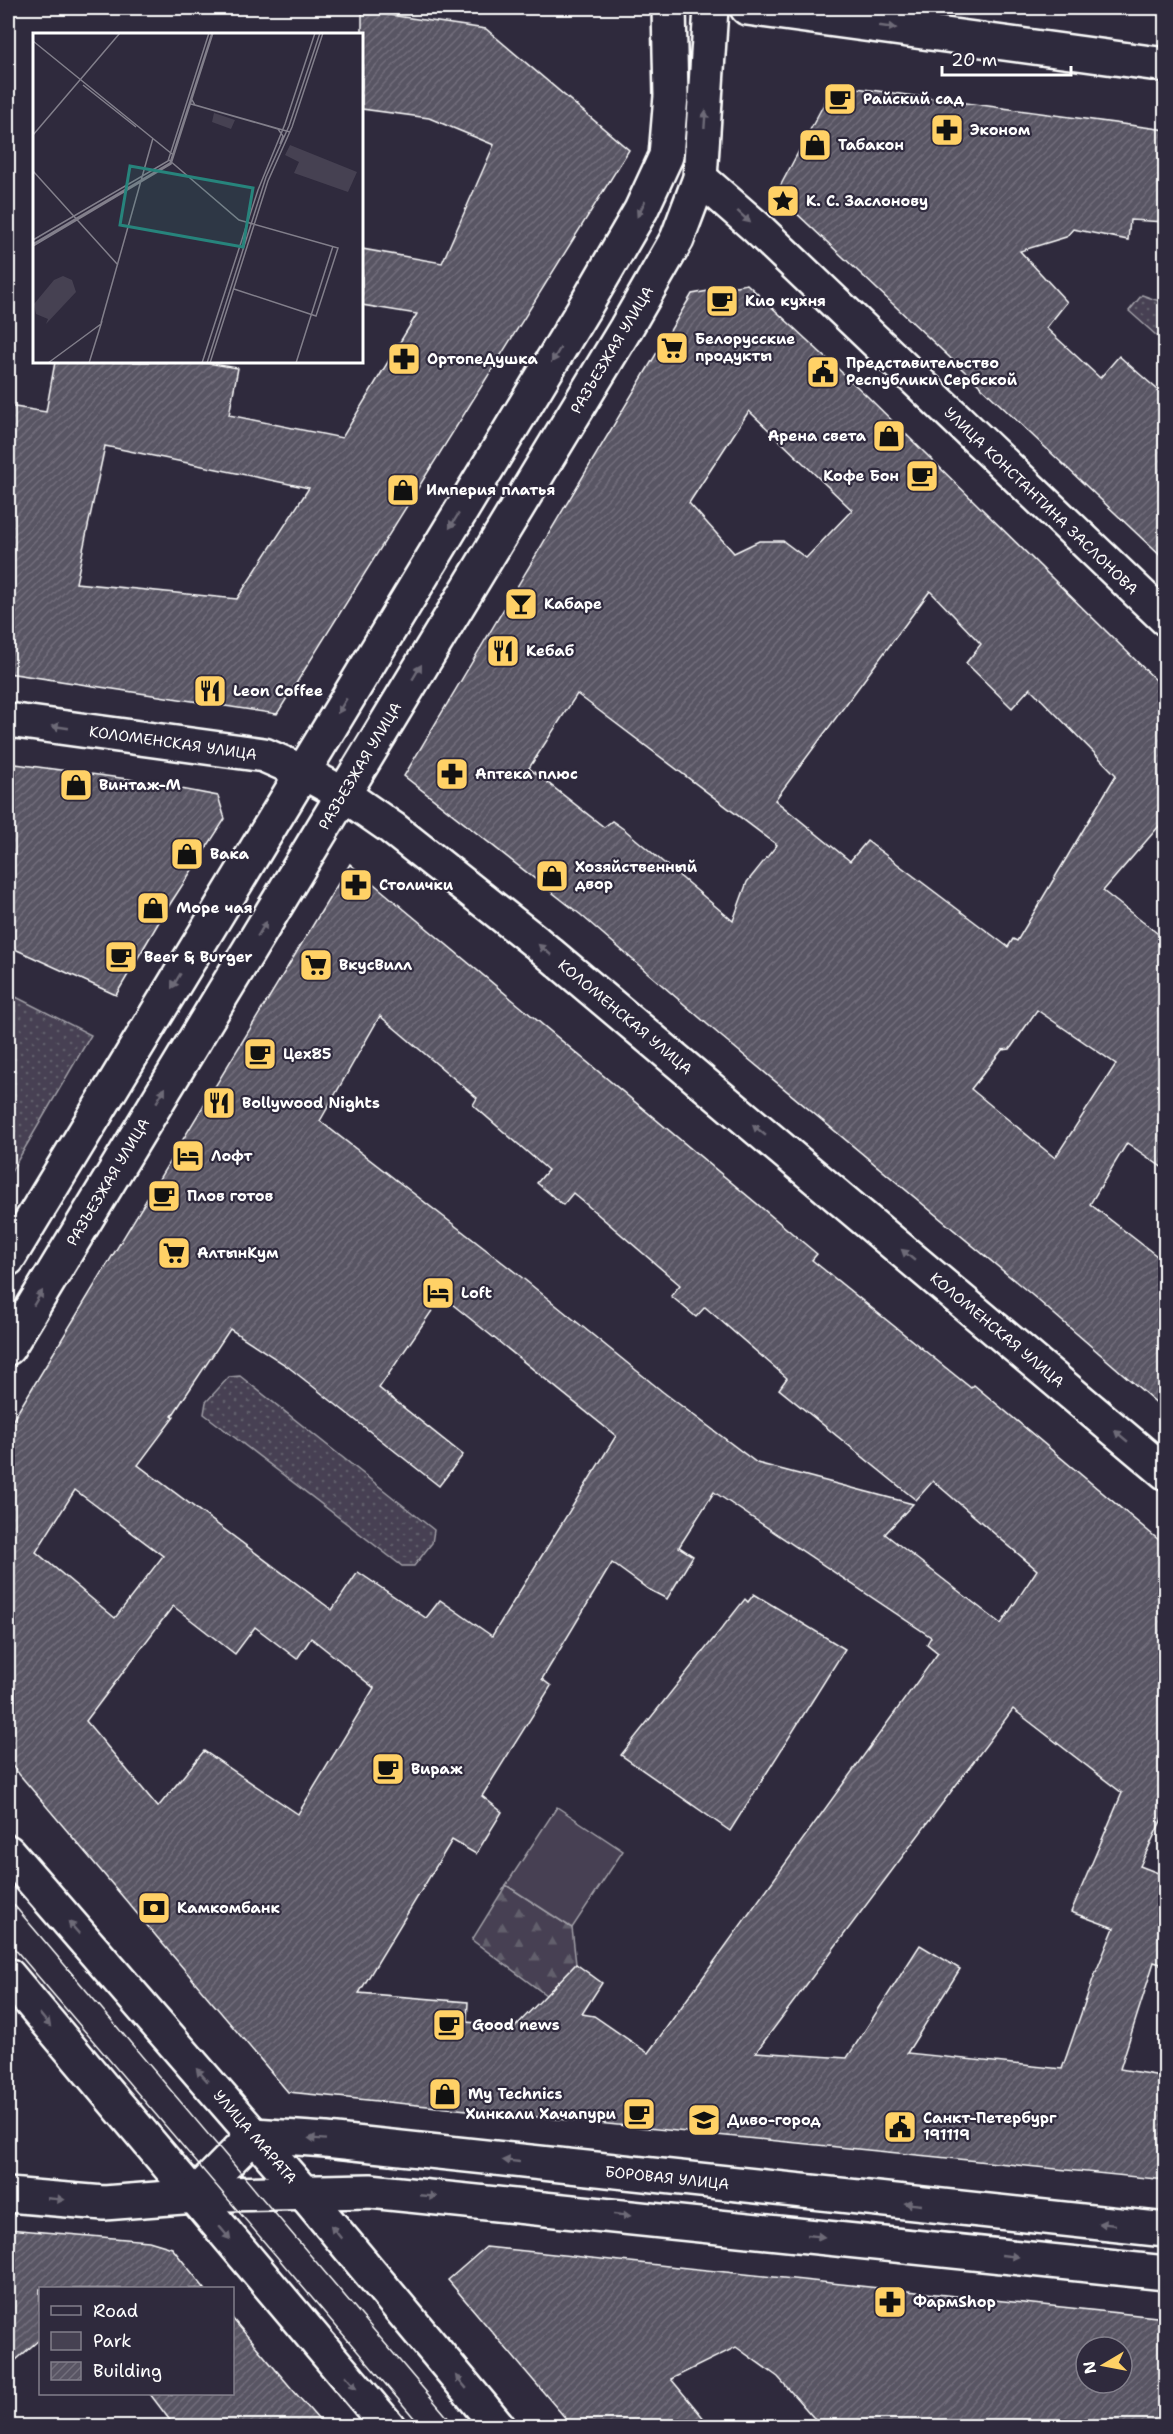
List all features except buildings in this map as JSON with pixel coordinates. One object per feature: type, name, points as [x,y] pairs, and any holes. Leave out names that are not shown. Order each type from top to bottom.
[{"type":"street","points":[[8,1259],[586,305],[641,210],[666,156],[671,96],[669,8]]},
{"type":"street","points":[[700,178],[711,8]]},
{"type":"street","points":[[747,8],[1166,65]]},
{"type":"street","name":"УЛИЦА КОНСТАНТИНА ЗАСЛОНОВА","points":[[700,178],[764,236],[1166,619]]},
{"type":"street","name":"РАЗЪЕЗЖАЯ УЛИЦА","points":[[8,1348],[632,318],[677,239],[700,178]]},
{"type":"street","name":"КОЛОМЕНСКАЯ УЛИЦА","points":[[8,720],[264,755],[303,772],[343,794],[392,828],[537,942],[1166,1473]]},
{"type":"street","name":"УЛИЦА МАРАТА","points":[[8,1852],[303,2192],[498,2427]]},
{"type":"street","points":[[8,1975],[388,2427]]},
{"type":"street","points":[[194,2196],[254,2136]]},
{"type":"street","name":"БОРОВАЯ УЛИЦА","points":[[254,2136],[326,2140],[1166,2230]]},
{"type":"street","points":[[8,2195],[104,2203],[194,2196],[370,2191],[1166,2273]]},
{"type":"green space","points":[[1142,295],[1165,303],[1165,343],[1129,311]]},
{"type":"green space","points":[[8,993],[91,1035],[8,1177]]},
{"type":"green space","points":[[240,1376],[434,1530],[432,1543],[414,1566],[402,1566],[204,1414],[206,1402],[229,1377]]},
{"type":"green space","points":[[557,1807],[623,1851],[572,1928],[506,1885]]},
{"type":"green space","points":[[506,1885],[572,1928],[576,1964],[546,1995],[472,1940]]},
{"type":"tram line","points":[[8,1898],[455,2426]]},
{"type":"tram line","points":[[8,1941],[421,2426]]},
{"type":"place","name":"Райский сад","points":[[840,99]]},
{"type":"place","name":"Эконом","points":[[947,130]]},
{"type":"place","name":"Табакон","points":[[815,145]]},
{"type":"place","name":"К. С. Заслонову","points":[[783,201]]},
{"type":"place","name":"Кио кухня","points":[[722,301]]},
{"type":"place","name":"Белорусские продукты","points":[[672,348]]},
{"type":"place","name":"ОртопеДушка","points":[[404,359]]},
{"type":"place","name":"Представительство Республики Сербской","points":[[823,372]]},
{"type":"place","name":"Арена света","points":[[889,436]]},
{"type":"place","name":"Кофе Бон","points":[[922,476]]},
{"type":"place","name":"Империя платья","points":[[403,490]]},
{"type":"place","name":"Кабаре","points":[[521,604]]},
{"type":"place","name":"Кебаб","points":[[503,651]]},
{"type":"place","name":"Leon Coffee","points":[[210,691]]},
{"type":"place","name":"Аптека плюс","points":[[452,774]]},
{"type":"place","name":"Винтаж-М","points":[[76,785]]},
{"type":"place","name":"Вака","points":[[187,854]]},
{"type":"place","name":"Хозяйственный двор","points":[[552,876]]},
{"type":"place","name":"Столички","points":[[356,885]]},
{"type":"place","name":"Море чая","points":[[153,908]]},
{"type":"place","name":"Beer & Burger","points":[[121,957]]},
{"type":"place","name":"ВкусВилл","points":[[316,965]]},
{"type":"place","name":"Цех85","points":[[260,1054]]},
{"type":"place","name":"Bollywood Nights","points":[[219,1103]]},
{"type":"place","name":"Лофт","points":[[188,1156]]},
{"type":"place","name":"Плов готов","points":[[164,1196]]},
{"type":"place","name":"АлтынКум","points":[[174,1253]]},
{"type":"place","name":"Loft","points":[[438,1293]]},
{"type":"place","name":"Вираж","points":[[388,1769]]},
{"type":"place","name":"Камкомбанк","points":[[154,1908]]},
{"type":"place","name":"Good news","points":[[449,2025]]},
{"type":"place","name":"My Technics","points":[[445,2094]]},
{"type":"place","name":"Хинкали Хачапури","points":[[639,2114]]},
{"type":"place","name":"Диво-город","points":[[704,2120]]},
{"type":"place","name":"Санкт-Петербург 191119","points":[[900,2127]]},
{"type":"place","name":"ФармShop","points":[[890,2302]]}]
